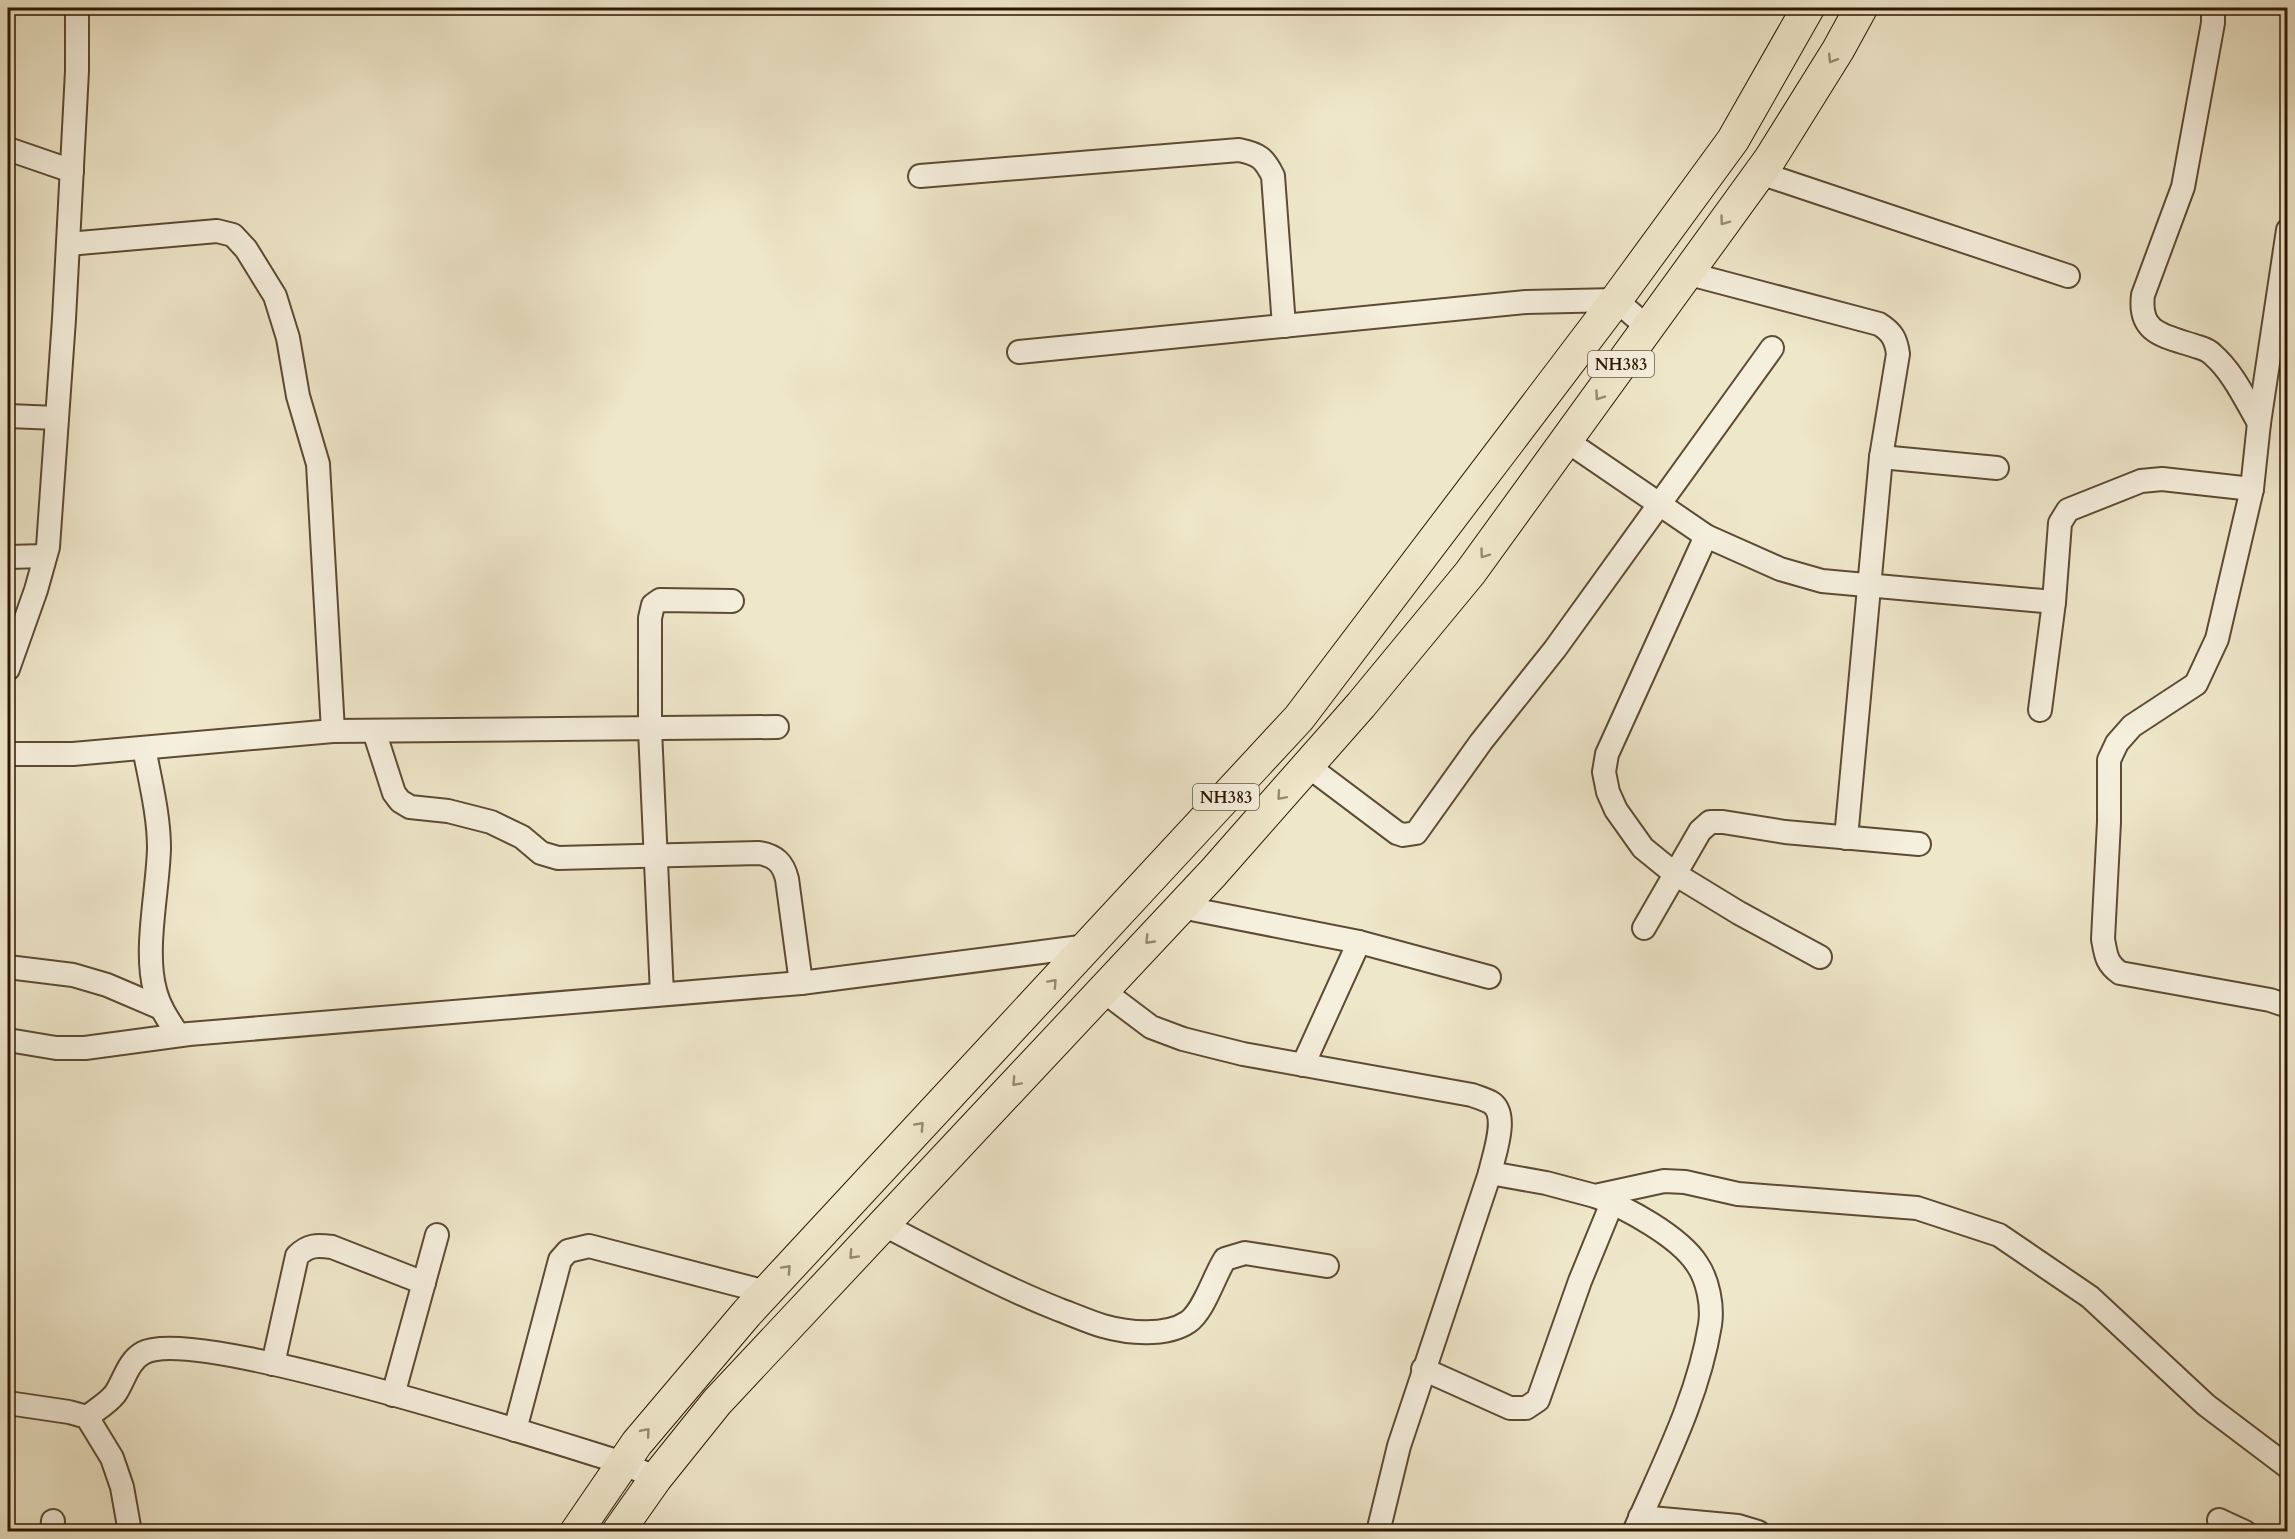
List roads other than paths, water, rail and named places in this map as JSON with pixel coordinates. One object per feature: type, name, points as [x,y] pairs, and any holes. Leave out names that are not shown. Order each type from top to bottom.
[{"type":"highway","name":"NH383","points":[[576,1532],[637,1443],[766,1292],[1299,718],[1616,300],[1733,140],[1808,8]]},
{"type":"highway","name":"NH383","points":[[618,1532],[656,1478],[717,1402],[1181,907],[1361,705],[1470,573],[1760,173],[1832,60],[1861,8]]},
{"type":"street","points":[[10,655],[48,547],[72,171],[77,71],[76,8]]},
{"type":"street","points":[[2213,8],[2213,23],[2183,188],[2143,295],[2141,312],[2146,323],[2157,333],[2209,351],[2224,365],[2259,423]]},
{"type":"street","points":[[8,149],[72,171]]},
{"type":"street","points":[[920,176],[1239,150],[1254,153],[1266,162],[1273,176],[1284,326]]},
{"type":"street","points":[[1760,173],[2068,276]]},
{"type":"street","points":[[2288,230],[2259,423],[2252,489],[2217,639],[2206,667],[2196,684],[2132,726],[2117,743],[2109,760],[2109,822],[2103,939],[2110,966],[2120,973],[2270,1000],[2288,1006]]},
{"type":"street","points":[[68,244],[217,231],[225,233],[233,236],[246,249],[274,296],[288,338],[298,396],[318,464],[333,731]]},
{"type":"street","points":[[1686,273],[1879,324],[1890,331],[1896,341],[1898,354],[1881,457],[1846,838]]},
{"type":"street","points":[[1019,352],[1526,302],[1616,300],[1647,327]]},
{"type":"street","points":[[1308,766],[1397,832],[1403,835],[1416,833],[1481,742],[1555,649],[1772,348]]},
{"type":"street","points":[[8,416],[57,418]]},
{"type":"street","points":[[1567,441],[1706,536],[1780,569],[1822,581],[2054,602]]},
{"type":"street","points":[[1881,457],[1997,468]]},
{"type":"street","points":[[2040,710],[2054,602],[2060,523],[2068,510],[2141,481],[2162,479],[2252,489]]},
{"type":"street","points":[[1706,536],[1607,754],[1604,772],[1608,792],[1616,810],[1643,848],[1675,874],[1820,957]]},
{"type":"street","points":[[8,557],[45,556]]},
{"type":"street","points":[[662,993],[650,730],[650,618],[653,605],[669,598],[732,601]]},
{"type":"street","points":[[8,754],[73,754],[333,731],[650,730],[777,727]]},
{"type":"street","points":[[374,731],[394,793],[400,801],[410,807],[448,811],[491,822],[522,837],[542,853],[558,858],[759,853],[772,855],[783,865],[787,879],[801,983]]},
{"type":"street","points":[[144,748],[154,799],[159,846],[151,959],[154,989],[161,1008],[178,1035]]},
{"type":"street","points":[[1644,928],[1700,831],[1710,822],[1785,832],[1918,844]]},
{"type":"street","points":[[1181,907],[1359,942],[1489,977]]},
{"type":"street","points":[[1303,1065],[1359,942]]},
{"type":"street","points":[[8,1040],[56,1048],[85,1048],[178,1035],[801,983],[1088,946]]},
{"type":"street","points":[[8,967],[73,975],[107,985],[161,1008]]},
{"type":"street","points":[[1102,990],[1151,1028],[1183,1039],[1243,1054],[1472,1095],[1491,1102],[1498,1110],[1501,1123],[1490,1173],[1423,1369],[1399,1446],[1378,1532]]},
{"type":"street","points":[[1490,1173],[1546,1183],[1604,1200],[1642,1219],[1681,1246],[1697,1263],[1706,1282],[1710,1298],[1710,1324],[1693,1394],[1637,1524],[1738,1526],[1758,1532]]},
{"type":"street","points":[[1604,1200],[1664,1181],[1685,1182],[1738,1194],[1917,1208],[1998,1235],[2090,1297],[2206,1405],[2288,1467]]},
{"type":"street","points":[[1423,1369],[1510,1408],[1526,1408],[1538,1400],[1580,1281],[1604,1200]]},
{"type":"street","points":[[882,1224],[1032,1298],[1104,1327],[1142,1332],[1170,1330],[1197,1314],[1225,1259],[1245,1253],[1327,1266]]},
{"type":"street","points":[[393,1395],[437,1235]]},
{"type":"street","points":[[273,1364],[297,1256],[306,1248],[318,1245],[332,1247],[424,1283]]},
{"type":"street","points":[[515,1430],[560,1260],[568,1251],[589,1246],[766,1292]]},
{"type":"street","points":[[87,1417],[114,1395],[134,1359],[157,1348],[188,1349],[273,1364],[393,1395],[623,1463],[656,1478]]},
{"type":"street","points":[[8,1402],[87,1417],[111,1458],[122,1487],[130,1532]]},
{"type":"street","points":[[2219,1520],[2245,1532]]}]
